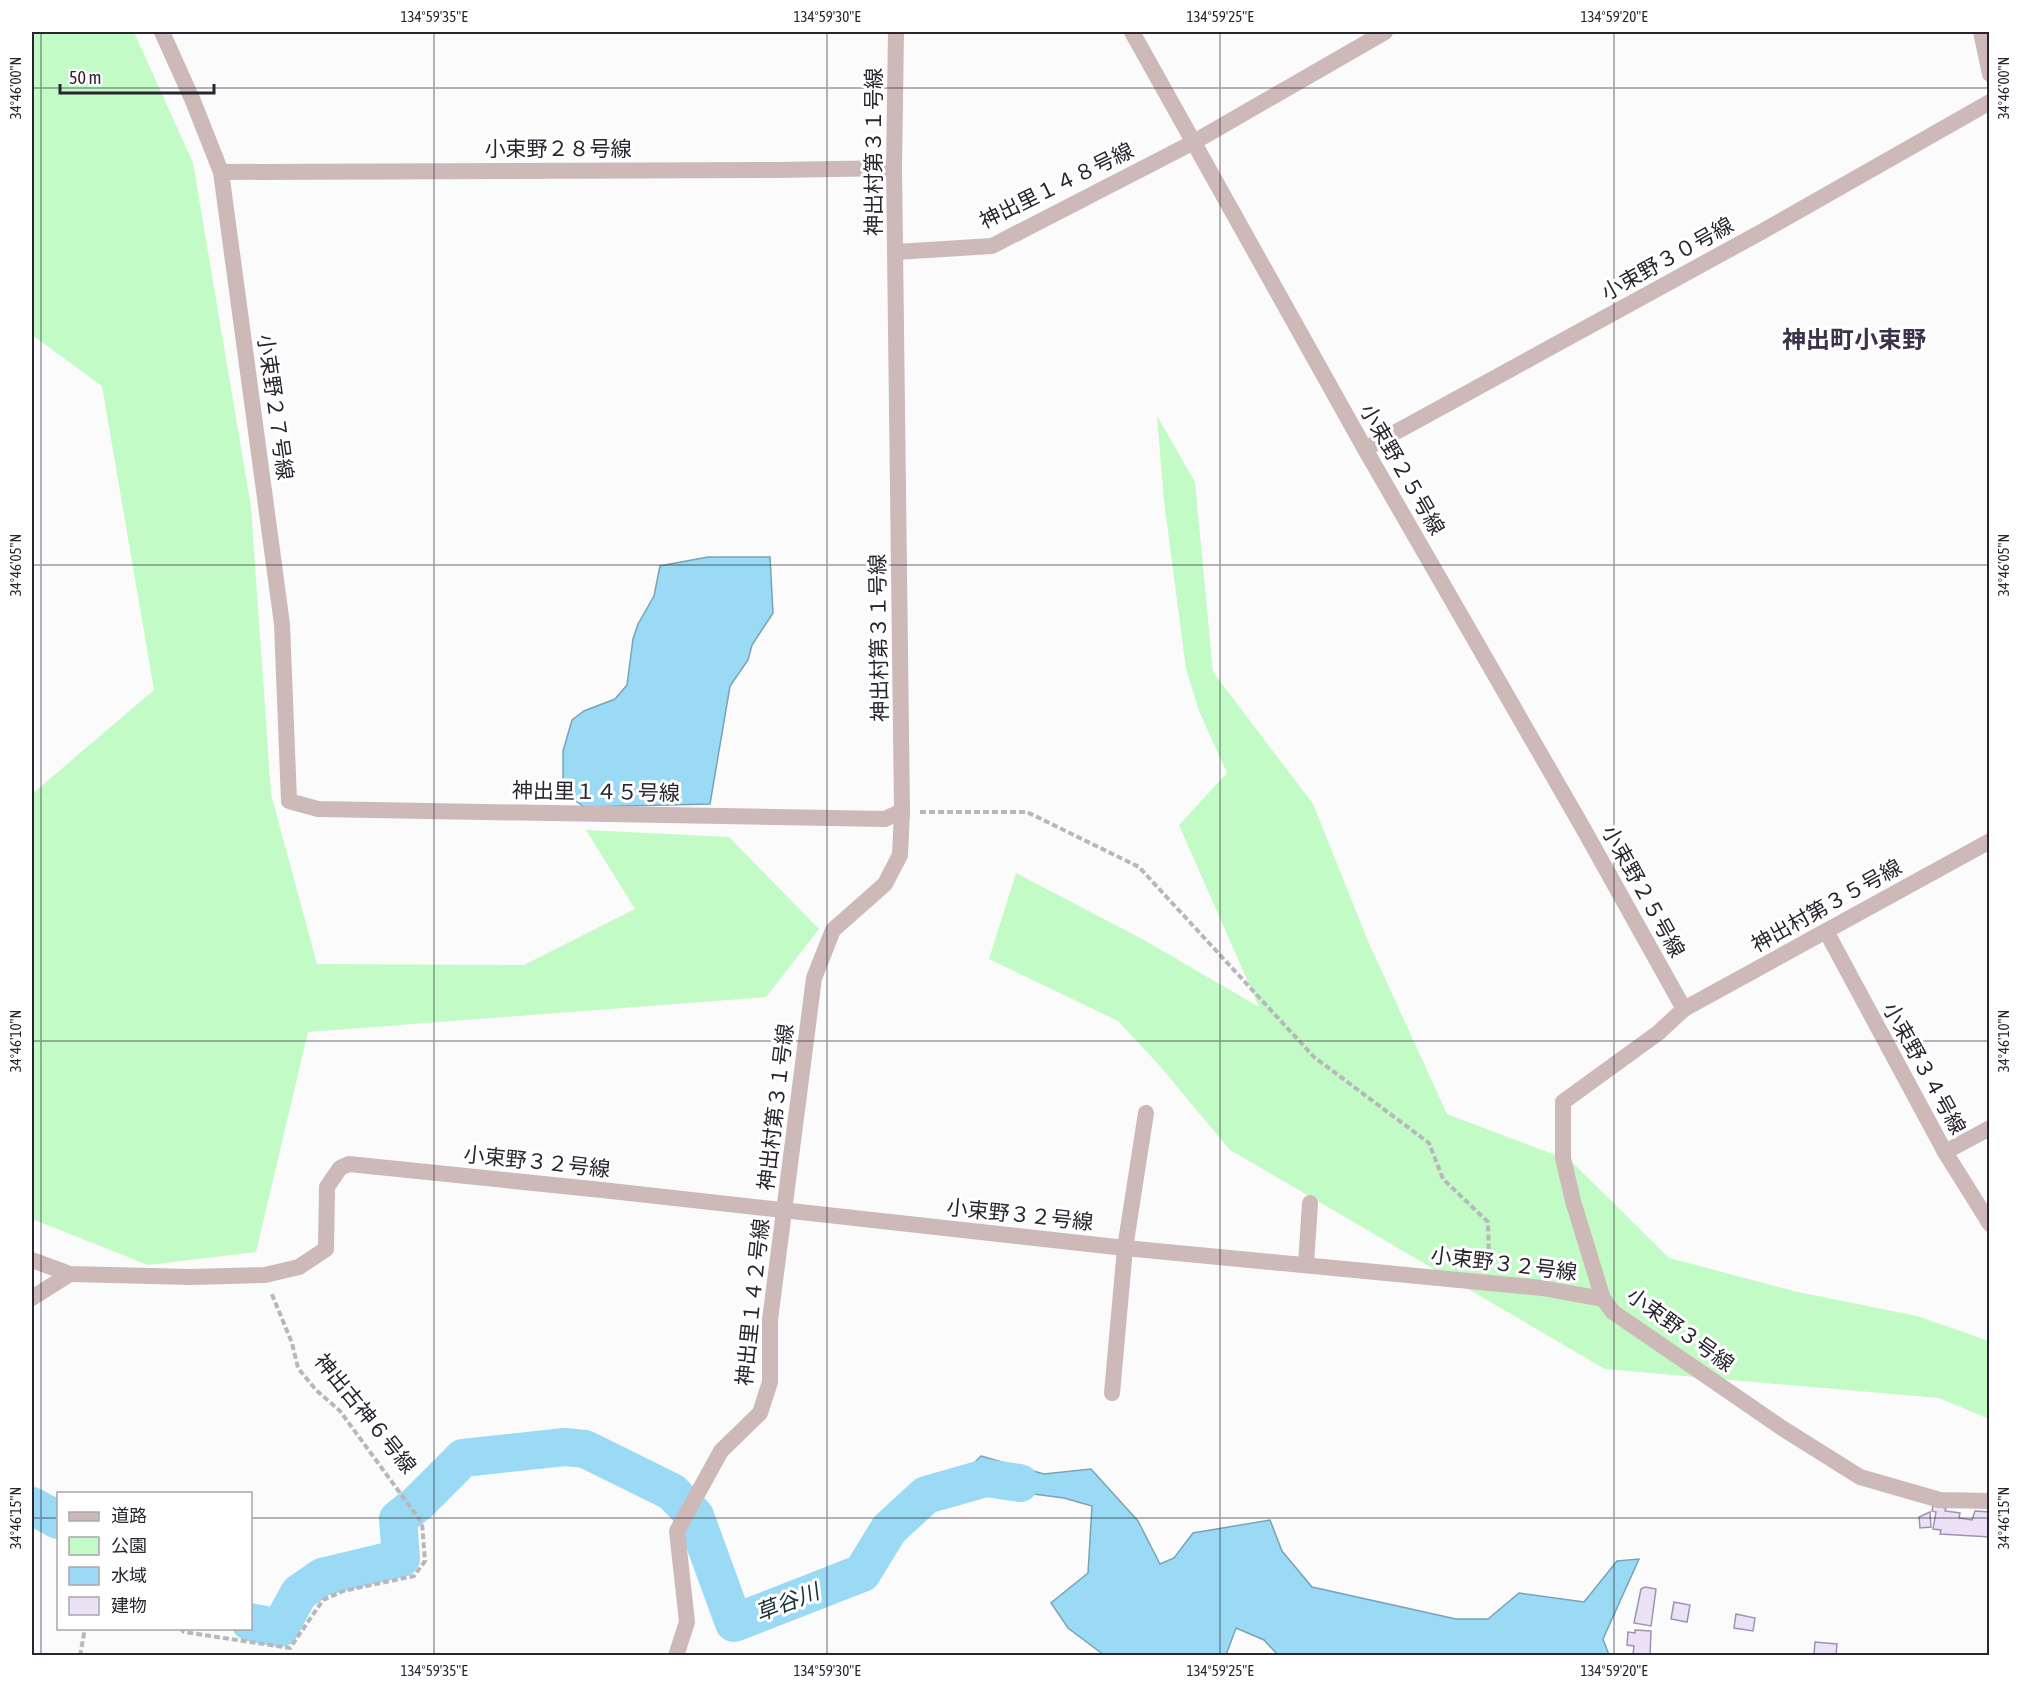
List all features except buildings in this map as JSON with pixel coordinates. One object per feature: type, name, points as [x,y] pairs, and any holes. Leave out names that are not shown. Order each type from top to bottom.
[{"type":"street","name":"小束野２７号線","points":[[162,32],[221,172],[282,624],[289,801]]},
{"type":"street","name":"神出村第３１号線","points":[[785,1211],[814,978],[833,930],[885,884],[900,855],[902,811],[894,168],[896,32]]},
{"type":"street","name":"小束野２５号線","points":[[1132,32],[1365,449],[1525,726],[1684,1009]]},
{"type":"street","points":[[1194,142],[1385,32]]},
{"type":"street","points":[[1981,32],[1989,74]]},
{"type":"street","name":"小束野３０号線","points":[[1365,449],[1763,231],[1989,102]]},
{"type":"street","name":"神出里１４８号線","points":[[896,252],[992,246],[1194,142]]},
{"type":"street","name":"小束野２８号線","points":[[221,172],[894,168]]},
{"type":"street","name":"神出里１４５号線","points":[[289,801],[318,809],[885,819],[902,811]]},
{"type":"street","name":"神出村第３５号線","points":[[1684,1009],[1989,841]]},
{"type":"street","name":"小束野３４号線","points":[[1826,932],[1945,1152],[1989,1224]]},
{"type":"street","name":"小束野３号線","points":[[1684,1009],[1658,1033],[1563,1102],[1563,1158],[1573,1202],[1603,1299],[1613,1312],[1782,1428],[1860,1477],[1941,1500],[1989,1501]]},
{"type":"street","points":[[1112,1393],[1125,1248],[1146,1113]]},
{"type":"street","points":[[1945,1152],[1989,1128]]},
{"type":"street","name":"小束野３２号線","points":[[265,1275],[299,1267],[326,1249],[327,1187],[340,1168],[349,1164],[1125,1248],[1489,1282],[1542,1288],[1603,1299]]},
{"type":"street","points":[[1306,1264],[1310,1203]]},
{"type":"street","name":"神出里１４２号線","points":[[676,1656],[687,1622],[676,1532],[721,1451],[760,1413],[770,1382],[770,1320],[785,1211]]},
{"type":"street","points":[[32,1260],[70,1274],[190,1277],[265,1275]]},
{"type":"street","points":[[32,1298],[70,1274]]},
{"type":"path","points":[[902,811],[1027,812],[1139,867],[1314,1057],[1429,1143],[1443,1179],[1488,1222],[1489,1282]]},
{"type":"path","name":"神出古神６号線","points":[[181,1630],[290,1648],[323,1600],[343,1591],[414,1576],[424,1561],[422,1522],[340,1411],[316,1390],[298,1368],[292,1344],[265,1275]]},
{"type":"path","points":[[80,1656],[85,1630]]},
{"type":"green space","points":[[32,32],[134,32],[193,163],[251,507],[271,794],[317,964],[524,965],[635,909],[586,830],[729,837],[819,929],[766,997],[308,1032],[256,1252],[148,1265],[32,1219],[32,794],[154,690],[102,386],[32,335]]},
{"type":"green space","points":[[1157,416],[1195,482],[1213,672],[1313,804],[1368,941],[1447,1114],[1571,1161],[1669,1258],[1798,1292],[1917,1316],[1989,1341],[1989,1419],[1939,1398],[1605,1369],[1230,1150],[1159,1065],[1118,1021],[989,959],[1016,873],[1144,940],[1259,1007],[1179,825],[1227,773],[1199,711],[1186,669],[1164,501]]},
{"type":"water","points":[[708,557],[770,557],[773,613],[752,645],[748,660],[730,686],[710,804],[584,807],[571,797],[563,782],[563,751],[572,720],[584,711],[615,699],[627,685],[633,639],[638,624],[654,596],[660,566]]},
{"type":"water","points":[[981,1456],[1044,1474],[1091,1469],[1138,1521],[1160,1564],[1174,1558],[1193,1533],[1270,1520],[1282,1551],[1312,1587],[1456,1619],[1488,1619],[1519,1593],[1584,1602],[1617,1561],[1639,1559],[1603,1639],[1609,1655],[1278,1655],[1264,1640],[1236,1628],[1226,1655],[1104,1655],[1068,1628],[1051,1603],[1088,1573],[1092,1506],[1064,1498],[972,1486],[961,1476]]},
{"type":"waterway","name":"草谷川","points":[[252,1622],[280,1628],[299,1593],[322,1577],[401,1558],[398,1519],[418,1503],[463,1458],[565,1447],[585,1449],[672,1492],[695,1516],[734,1623],[862,1573],[889,1529],[926,1495],[986,1478],[1020,1483]]},
{"type":"waterway","name":"草谷川","points":[[32,1506],[57,1519]]},
{"type":"district","name":"神出町小束野","points":[[1854,339]]}]
